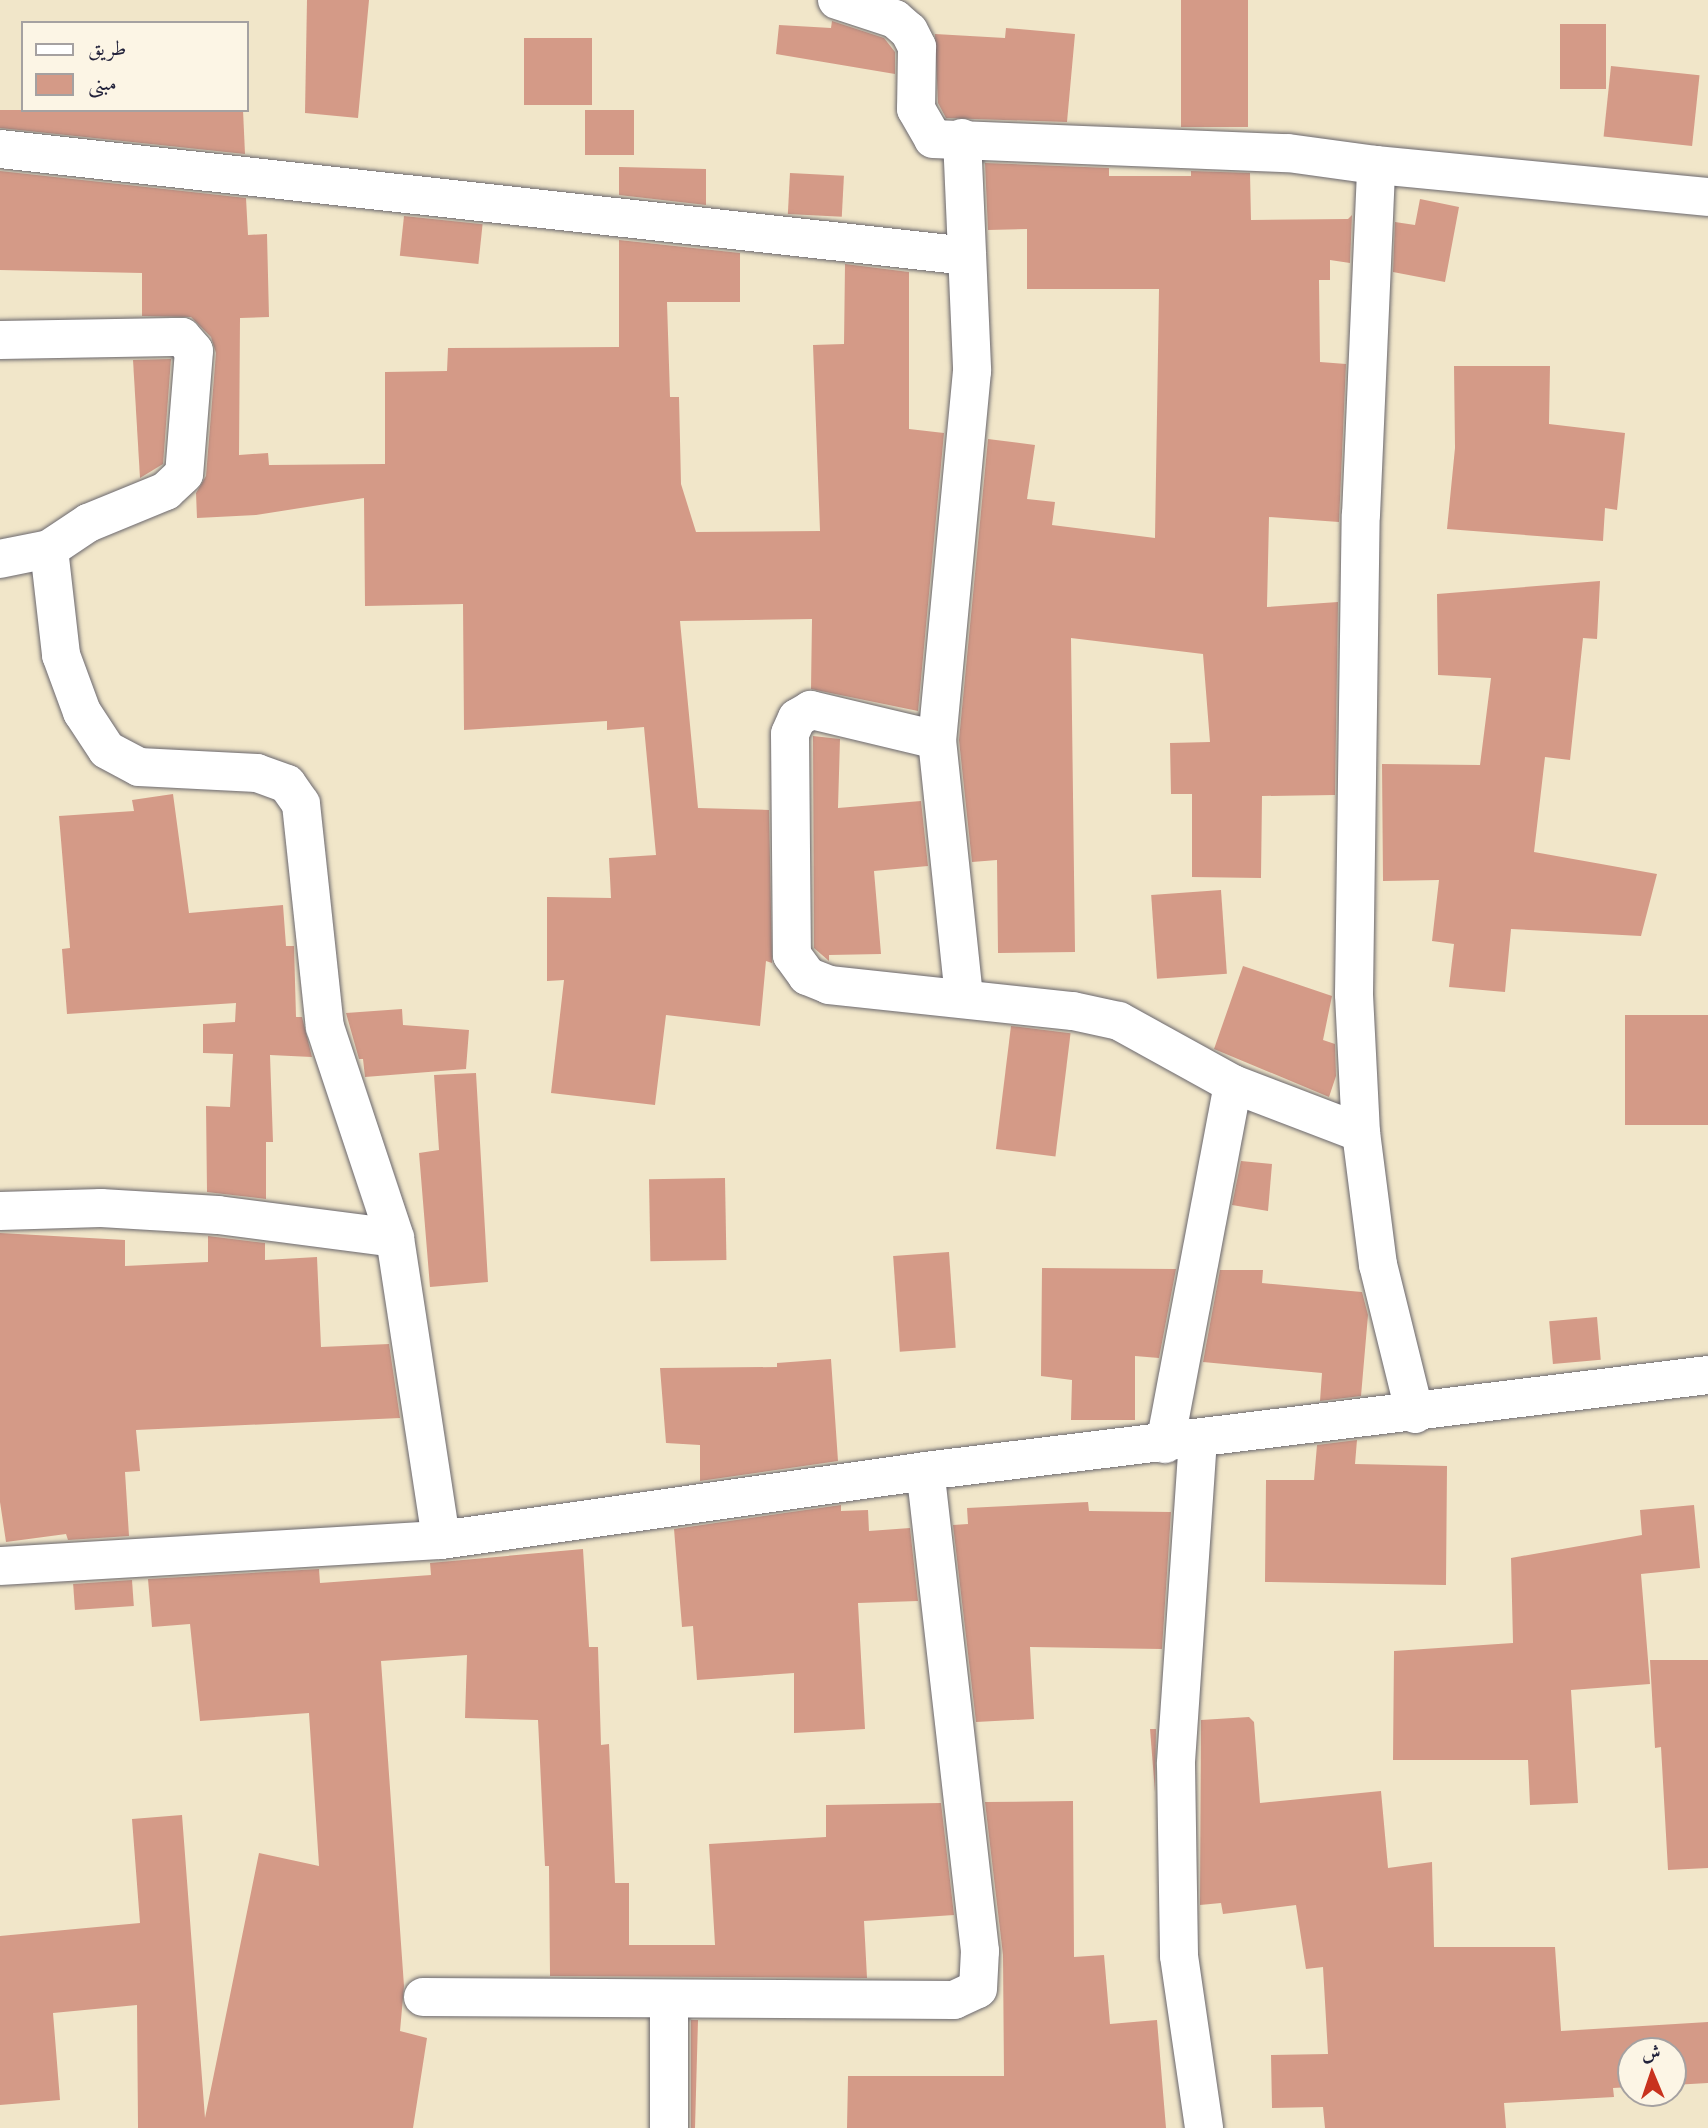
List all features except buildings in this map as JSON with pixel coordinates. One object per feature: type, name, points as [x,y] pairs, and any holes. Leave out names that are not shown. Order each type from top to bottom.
[{"type":"street","points":[[836,0],[895,19],[909,31],[917,47],[916,109],[926,133],[933,139],[962,138],[1288,153],[1376,165],[1708,197]]},
{"type":"street","points":[[962,138],[972,370],[937,740],[964,998]]},
{"type":"street","points":[[0,149],[967,256]]},
{"type":"street","points":[[1376,165],[1353,887],[1361,1133],[1378,1265],[1415,1414]]},
{"type":"street","points":[[0,340],[182,337],[194,351],[184,474],[166,492],[88,523],[49,549],[0,559]]},
{"type":"street","points":[[49,549],[61,655],[82,712],[107,750],[139,767],[257,773],[287,784],[301,804],[326,1027],[395,1238],[441,1540]]},
{"type":"street","points":[[937,740],[811,710],[797,718],[790,734],[792,955],[807,976],[829,985],[1073,1010],[1119,1021],[1233,1084],[1361,1133]]},
{"type":"street","points":[[1204,2128],[1180,1956],[1176,1763],[1181,1442],[1233,1084]]},
{"type":"street","points":[[0,1211],[101,1208],[218,1215],[395,1238]]},
{"type":"street","points":[[0,1566],[441,1540],[925,1471],[1415,1414],[1708,1376]]},
{"type":"street","points":[[423,1997],[669,2001],[954,2000],[978,1989],[980,1951],[925,1471]]},
{"type":"street","points":[[669,2001],[669,2128]]}]
